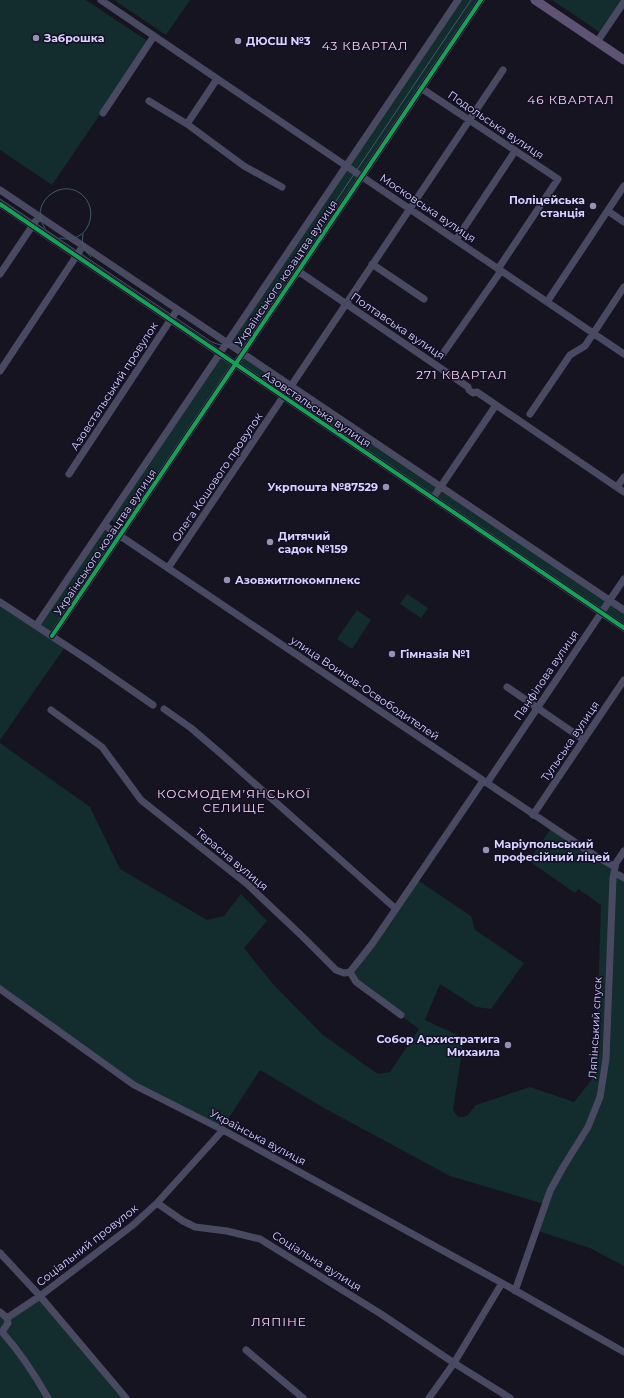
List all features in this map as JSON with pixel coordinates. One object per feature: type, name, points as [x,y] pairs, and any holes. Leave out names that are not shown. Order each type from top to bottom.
[{"type":"main road","points":[[535,0],[624,60]]},
{"type":"street","name":"Московська вулиця","points":[[101,0],[624,354]]},
{"type":"street","name":"Українського козацтва вулиця","points":[[36,626],[458,0]]},
{"type":"street","name":"Українського козацтва вулиця","points":[[52,636],[481,0]]},
{"type":"street","points":[[597,42],[624,2]]},
{"type":"street","points":[[103,113],[154,36]]},
{"type":"street","points":[[291,386],[502,70]]},
{"type":"street","points":[[187,124],[217,79]]},
{"type":"street","name":"Подольська вулиця","points":[[421,88],[558,179],[499,270]]},
{"type":"street","points":[[149,101],[187,124],[244,166],[282,187]]},
{"type":"street","points":[[456,240],[515,151]]},
{"type":"street","points":[[547,302],[624,186]]},
{"type":"street","name":"Азовстальська вулиця","points":[[0,190],[624,610]]},
{"type":"street","name":"Азовстальська вулиця","points":[[0,204],[624,628]]},
{"type":"street","points":[[608,211],[624,222]]},
{"type":"street","points":[[0,274],[39,216]]},
{"type":"street","points":[[0,371],[83,246]]},
{"type":"street","points":[[372,264],[424,299]]},
{"type":"street","points":[[442,355],[499,270]]},
{"type":"street","name":"Полтавська вулиця","points":[[298,271],[468,386],[469,390],[473,393],[477,392],[624,492]]},
{"type":"street","points":[[530,414],[570,355],[585,346],[624,287]]},
{"type":"street","name":"Азовстальський провулок","points":[[69,474],[177,310]]},
{"type":"street","name":"Олега Кошового провулок","points":[[168,568],[283,397]]},
{"type":"street","points":[[433,498],[496,405]]},
{"type":"street","points":[[617,487],[624,477]]},
{"type":"street","name":"улица Воинов-Освободителей","points":[[104,525],[594,855],[624,878]]},
{"type":"street","points":[[543,573],[551,562]]},
{"type":"street","name":"Панфілова вулиця","points":[[485,782],[538,708],[624,579]]},
{"type":"street","points":[[0,602],[92,662],[153,705]]},
{"type":"street","name":"Тульська вулиця","points":[[533,815],[624,680]]},
{"type":"street","points":[[507,687],[584,740]]},
{"type":"street","points":[[164,709],[191,728],[219,752],[396,909]]},
{"type":"street","name":"Терасна вулиця","points":[[51,710],[104,749],[117,770],[141,800],[247,884],[303,937],[332,967],[340,972],[350,972]]},
{"type":"street","points":[[401,1015],[356,982],[350,972],[372,944],[485,782]]},
{"type":"street","points":[[614,870],[624,851]]},
{"type":"street","name":"Ляпінський спуск","points":[[515,1291],[550,1191],[588,1127],[600,1097],[606,1060],[614,870]]},
{"type":"street","name":"Українська вулиця","points":[[0,989],[90,1055],[134,1085],[223,1130],[502,1283],[624,1352]]},
{"type":"street","name":"Соціальний провулок","points":[[7,1318],[40,1296],[133,1226],[157,1203],[223,1130]]},
{"type":"street","name":"Соціальна вулиця","points":[[157,1203],[183,1221],[194,1226],[260,1238],[510,1398]]},
{"type":"street","points":[[0,1253],[40,1296],[126,1398]]},
{"type":"street","points":[[428,1398],[454,1363],[502,1283]]},
{"type":"street","points":[[0,1312],[7,1318],[8,1323],[2,1332],[39,1382],[48,1398]]},
{"type":"street","points":[[246,1350],[303,1398]]},
{"type":"green space","points":[[0,0],[86,0],[149,42],[52,185],[0,150]]},
{"type":"green space","points":[[114,0],[190,0],[166,35]]},
{"type":"green space","points":[[460,0],[479,0],[361,174],[349,166]]},
{"type":"green space","points":[[552,0],[623,0],[601,33]]},
{"type":"green space","points":[[347,169],[359,177],[242,350],[229,342]]},
{"type":"green space","points":[[243,355],[624,612],[624,626],[237,364]]},
{"type":"green space","points":[[221,356],[232,365],[123,528],[110,519]]},
{"type":"green space","points":[[103,530],[116,538],[52,633],[38,625]]},
{"type":"green space","points":[[407,594],[428,608],[421,618],[400,604]]},
{"type":"green space","points":[[0,605],[65,647],[0,740]]},
{"type":"green space","points":[[357,610],[371,620],[352,649],[337,639]]},
{"type":"green space","points":[[0,743],[90,807],[120,869],[207,920],[224,916],[241,894],[267,921],[244,948],[273,984],[323,1035],[378,1074],[390,1072],[419,1029],[351,979],[372,944],[416,879],[471,916],[475,930],[524,963],[491,1009],[476,1007],[440,984],[425,1020],[464,1038],[453,1110],[458,1117],[467,1116],[476,1105],[530,1087],[574,1102],[593,1078],[596,1058],[601,905],[578,889],[575,893],[529,861],[552,827],[624,876],[624,1266],[590,1248],[535,1230],[544,1204],[450,1176],[324,1108],[260,1070],[223,1127],[143,1089],[0,986]]},
{"type":"green space","points":[[40,1296],[126,1398],[0,1398],[0,1312],[7,1318]]},
{"type":"tram line","points":[[0,199],[210,341],[228,346],[236,344],[244,338],[471,0]]},
{"type":"tram line","points":[[45,228],[41,220],[40,211],[43,203],[48,197],[63,189],[71,189],[80,193],[87,200],[90,208],[91,216],[89,224],[78,237],[70,239],[60,238]]},
{"type":"tram line","points":[[83,234],[82,240],[84,246],[91,257]]},
{"type":"cycle path","points":[[52,636],[481,0]]},
{"type":"cycle path","points":[[0,204],[624,628]]},
{"type":"place","name":"Заброшка","points":[[36,38]]},
{"type":"place","name":"ДЮСШ №3","points":[[238,41]]},
{"type":"place","name":"Поліцейська станція","points":[[593,206]]},
{"type":"place","name":"Укрпошта №87529","points":[[386,487]]},
{"type":"place","name":"Дитячий садок №159","points":[[270,542]]},
{"type":"place","name":"Азовжитлокомплекс","points":[[227,580]]},
{"type":"place","name":"Гімназія №1","points":[[392,654]]},
{"type":"place","name":"Маріупольський професійний ліцей","points":[[486,850]]},
{"type":"place","name":"Собор Архистратига Михаила","points":[[508,1045]]},
{"type":"district","name":"43 КВАРТАЛ","points":[[365,45]]},
{"type":"district","name":"46 КВАРТАЛ","points":[[571,99]]},
{"type":"district","name":"271 КВАРТАЛ","points":[[462,374]]},
{"type":"district","name":"КОСМОДЕМ’ЯНСЬКОЇ СЕЛИЩЕ","points":[[234,800]]},
{"type":"district","name":"ЛЯПІНЕ","points":[[279,1321]]}]
